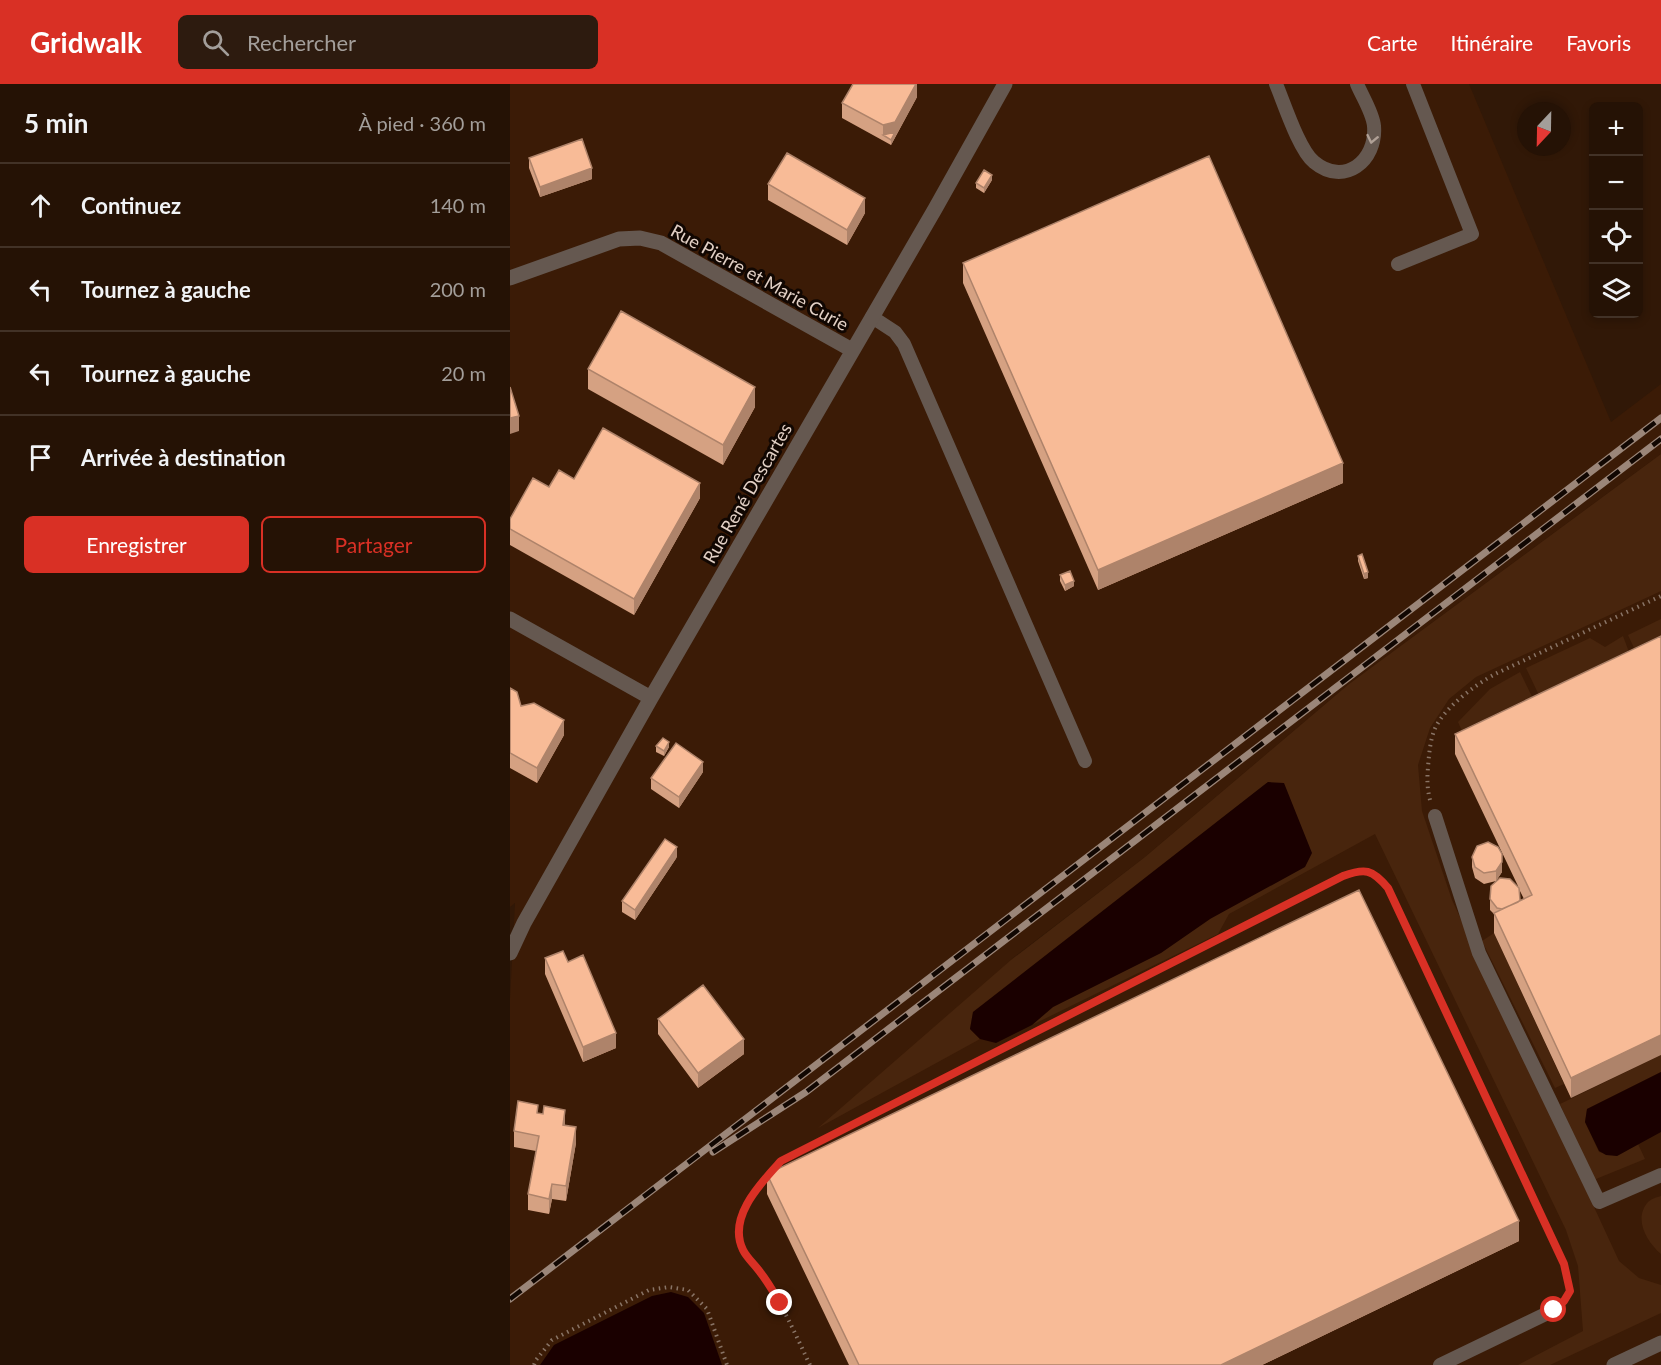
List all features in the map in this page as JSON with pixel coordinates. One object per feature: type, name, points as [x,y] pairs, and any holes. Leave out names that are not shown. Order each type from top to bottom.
[{"type":"street","name":"Rue René Descartes","points":[[510,953],[524,923],[651,698],[1005,84]]},
{"type":"street","name":"Rue Pierre et Marie Curie","points":[[510,278],[619,239],[640,238],[661,243],[852,350]]},
{"type":"street","points":[[510,619],[651,698]]},
{"type":"street","name":"Rue René Descartes","points":[[510,939],[524,923]]},
{"type":"street","points":[[1614,1365],[1661,1343]]},
{"type":"lane","points":[[1276,84],[1304,149],[1313,162],[1328,170],[1345,172],[1358,167],[1373,141],[1374,125],[1356,84]]},
{"type":"lane","points":[[1398,264],[1472,234],[1413,84]]},
{"type":"lane","points":[[872,316],[895,332],[904,344],[1085,761]]},
{"type":"lane","points":[[1435,816],[1479,953],[1599,1202],[1661,1175]]},
{"type":"lane","points":[[1440,1365],[1554,1310]]},
{"type":"path","points":[[1435,816],[1427,787],[1429,755],[1435,728],[1456,702],[1475,685],[1495,674],[1661,596]]},
{"type":"path","points":[[810,1365],[780,1303],[762,1274],[743,1251],[739,1239],[741,1217],[751,1195],[781,1161],[1358,870],[1369,871],[1388,888],[1564,1264],[1570,1291],[1564,1301],[1554,1310]]},
{"type":"path","points":[[534,1365],[552,1340],[649,1290],[669,1287],[688,1290],[707,1309],[726,1365]]},
{"type":"shaded area","points":[[510,84],[1469,84],[1611,422],[1661,384],[1661,454],[1349,684],[1145,857],[1010,960],[1520,620],[1661,557],[1661,1365],[510,1365],[510,999],[515,903],[510,907]]},
{"type":"shaded area","points":[[1661,454],[1661,591],[1476,677],[1449,699],[1430,728],[1418,765],[1422,811],[1452,900],[1619,1261],[1639,1278],[1661,1285],[1661,1313],[1550,1365],[1518,1365],[1583,1331],[1578,1266],[1566,1230],[1375,834],[1229,914],[1218,934],[1032,1025],[1053,1007],[1160,953],[1210,919],[1268,782],[973,1012],[970,1029],[980,1039],[818,1128],[1011,960],[1145,857],[1349,684]]},
{"type":"shaded area","points":[[1661,619],[1661,650],[1640,661],[1628,635]]},
{"type":"shaded area","points":[[1623,636],[1635,668],[1546,710],[1526,668],[1590,638],[1605,647]]},
{"type":"shaded area","points":[[1520,672],[1540,713],[1469,747],[1458,722],[1490,689]]},
{"type":"shaded area","points":[[1268,782],[1284,783],[1312,853],[1305,867],[1210,919],[1161,953],[1053,1007],[1032,1025],[996,1043],[980,1039],[970,1029],[973,1012]]},
{"type":"shaded area","points":[[1494,933],[1564,1084],[1555,1088],[1482,941]]},
{"type":"shaded area","points":[[1661,1055],[1661,1072],[1587,1109],[1585,1122],[1599,1152],[1617,1156],[1638,1144],[1645,1159],[1596,1179],[1591,1176],[1560,1104]]},
{"type":"shaded area","points":[[1661,1072],[1661,1132],[1617,1156],[1606,1155],[1599,1151],[1585,1122],[1587,1109]]},
{"type":"shaded area","points":[[1661,1196],[1661,1254],[1647,1237],[1642,1216],[1648,1202]]},
{"type":"shaded area","points":[[671,1292],[688,1297],[704,1313],[722,1365],[540,1365],[554,1345],[652,1296]]},
{"type":"building","points":[[853,84],[916,84],[895,122],[883,125],[842,103]]},
{"type":"building","points":[[895,132],[891,140],[883,135]]},
{"type":"building","points":[[582,139],[592,168],[540,187],[529,158]]},
{"type":"building","points":[[787,153],[865,198],[847,230],[768,184]]},
{"type":"building","points":[[1209,156],[1343,463],[1098,570],[963,263]]},
{"type":"building","points":[[984,170],[992,175],[984,188],[976,183]]},
{"type":"building","points":[[621,311],[755,387],[723,445],[588,369]]},
{"type":"building","points":[[510,387],[519,416],[510,418]]},
{"type":"building","points":[[603,428],[700,483],[634,599],[510,529],[510,519],[533,478],[549,487],[559,470],[574,479]]},
{"type":"building","points":[[1362,554],[1368,572],[1364,574],[1358,556]]},
{"type":"building","points":[[1070,571],[1074,581],[1065,585],[1060,575]]},
{"type":"building","points":[[1661,636],[1661,1035],[1571,1078],[1494,913],[1532,895],[1455,734]]},
{"type":"building","points":[[510,688],[517,692],[521,706],[534,703],[564,720],[537,768],[510,753]]},
{"type":"building","points":[[663,738],[669,742],[664,751],[656,746]]},
{"type":"building","points":[[676,743],[703,762],[679,797],[651,778]]},
{"type":"building","points":[[665,839],[677,847],[635,910],[622,901]]},
{"type":"building","points":[[1488,842],[1498,847],[1502,854],[1502,862],[1496,871],[1484,873],[1475,867],[1472,857],[1477,846]]},
{"type":"building","points":[[1500,878],[1510,879],[1519,888],[1520,900],[1502,909],[1497,908],[1490,899],[1491,886]]},
{"type":"building","points":[[1359,890],[1519,1221],[1221,1365],[859,1365],[767,1174]]},
{"type":"building","points":[[563,951],[568,962],[583,955],[616,1033],[583,1047],[545,958]]},
{"type":"building","points":[[703,985],[744,1039],[698,1073],[658,1019]]},
{"type":"building","points":[[518,1101],[538,1105],[537,1113],[543,1114],[544,1106],[565,1110],[563,1125],[576,1127],[566,1186],[552,1184],[549,1199],[528,1194],[539,1136],[514,1131]]},
{"type":"railway","points":[[510,1299],[1661,418]]},
{"type":"railway","points":[[713,1152],[806,1092],[1661,439]]},
{"type":"route","points":[[780,1303],[762,1274],[743,1251],[739,1239],[741,1217],[751,1195],[781,1161],[1358,870],[1369,871],[1388,888],[1564,1264],[1570,1291],[1564,1301],[1554,1310]]}]
